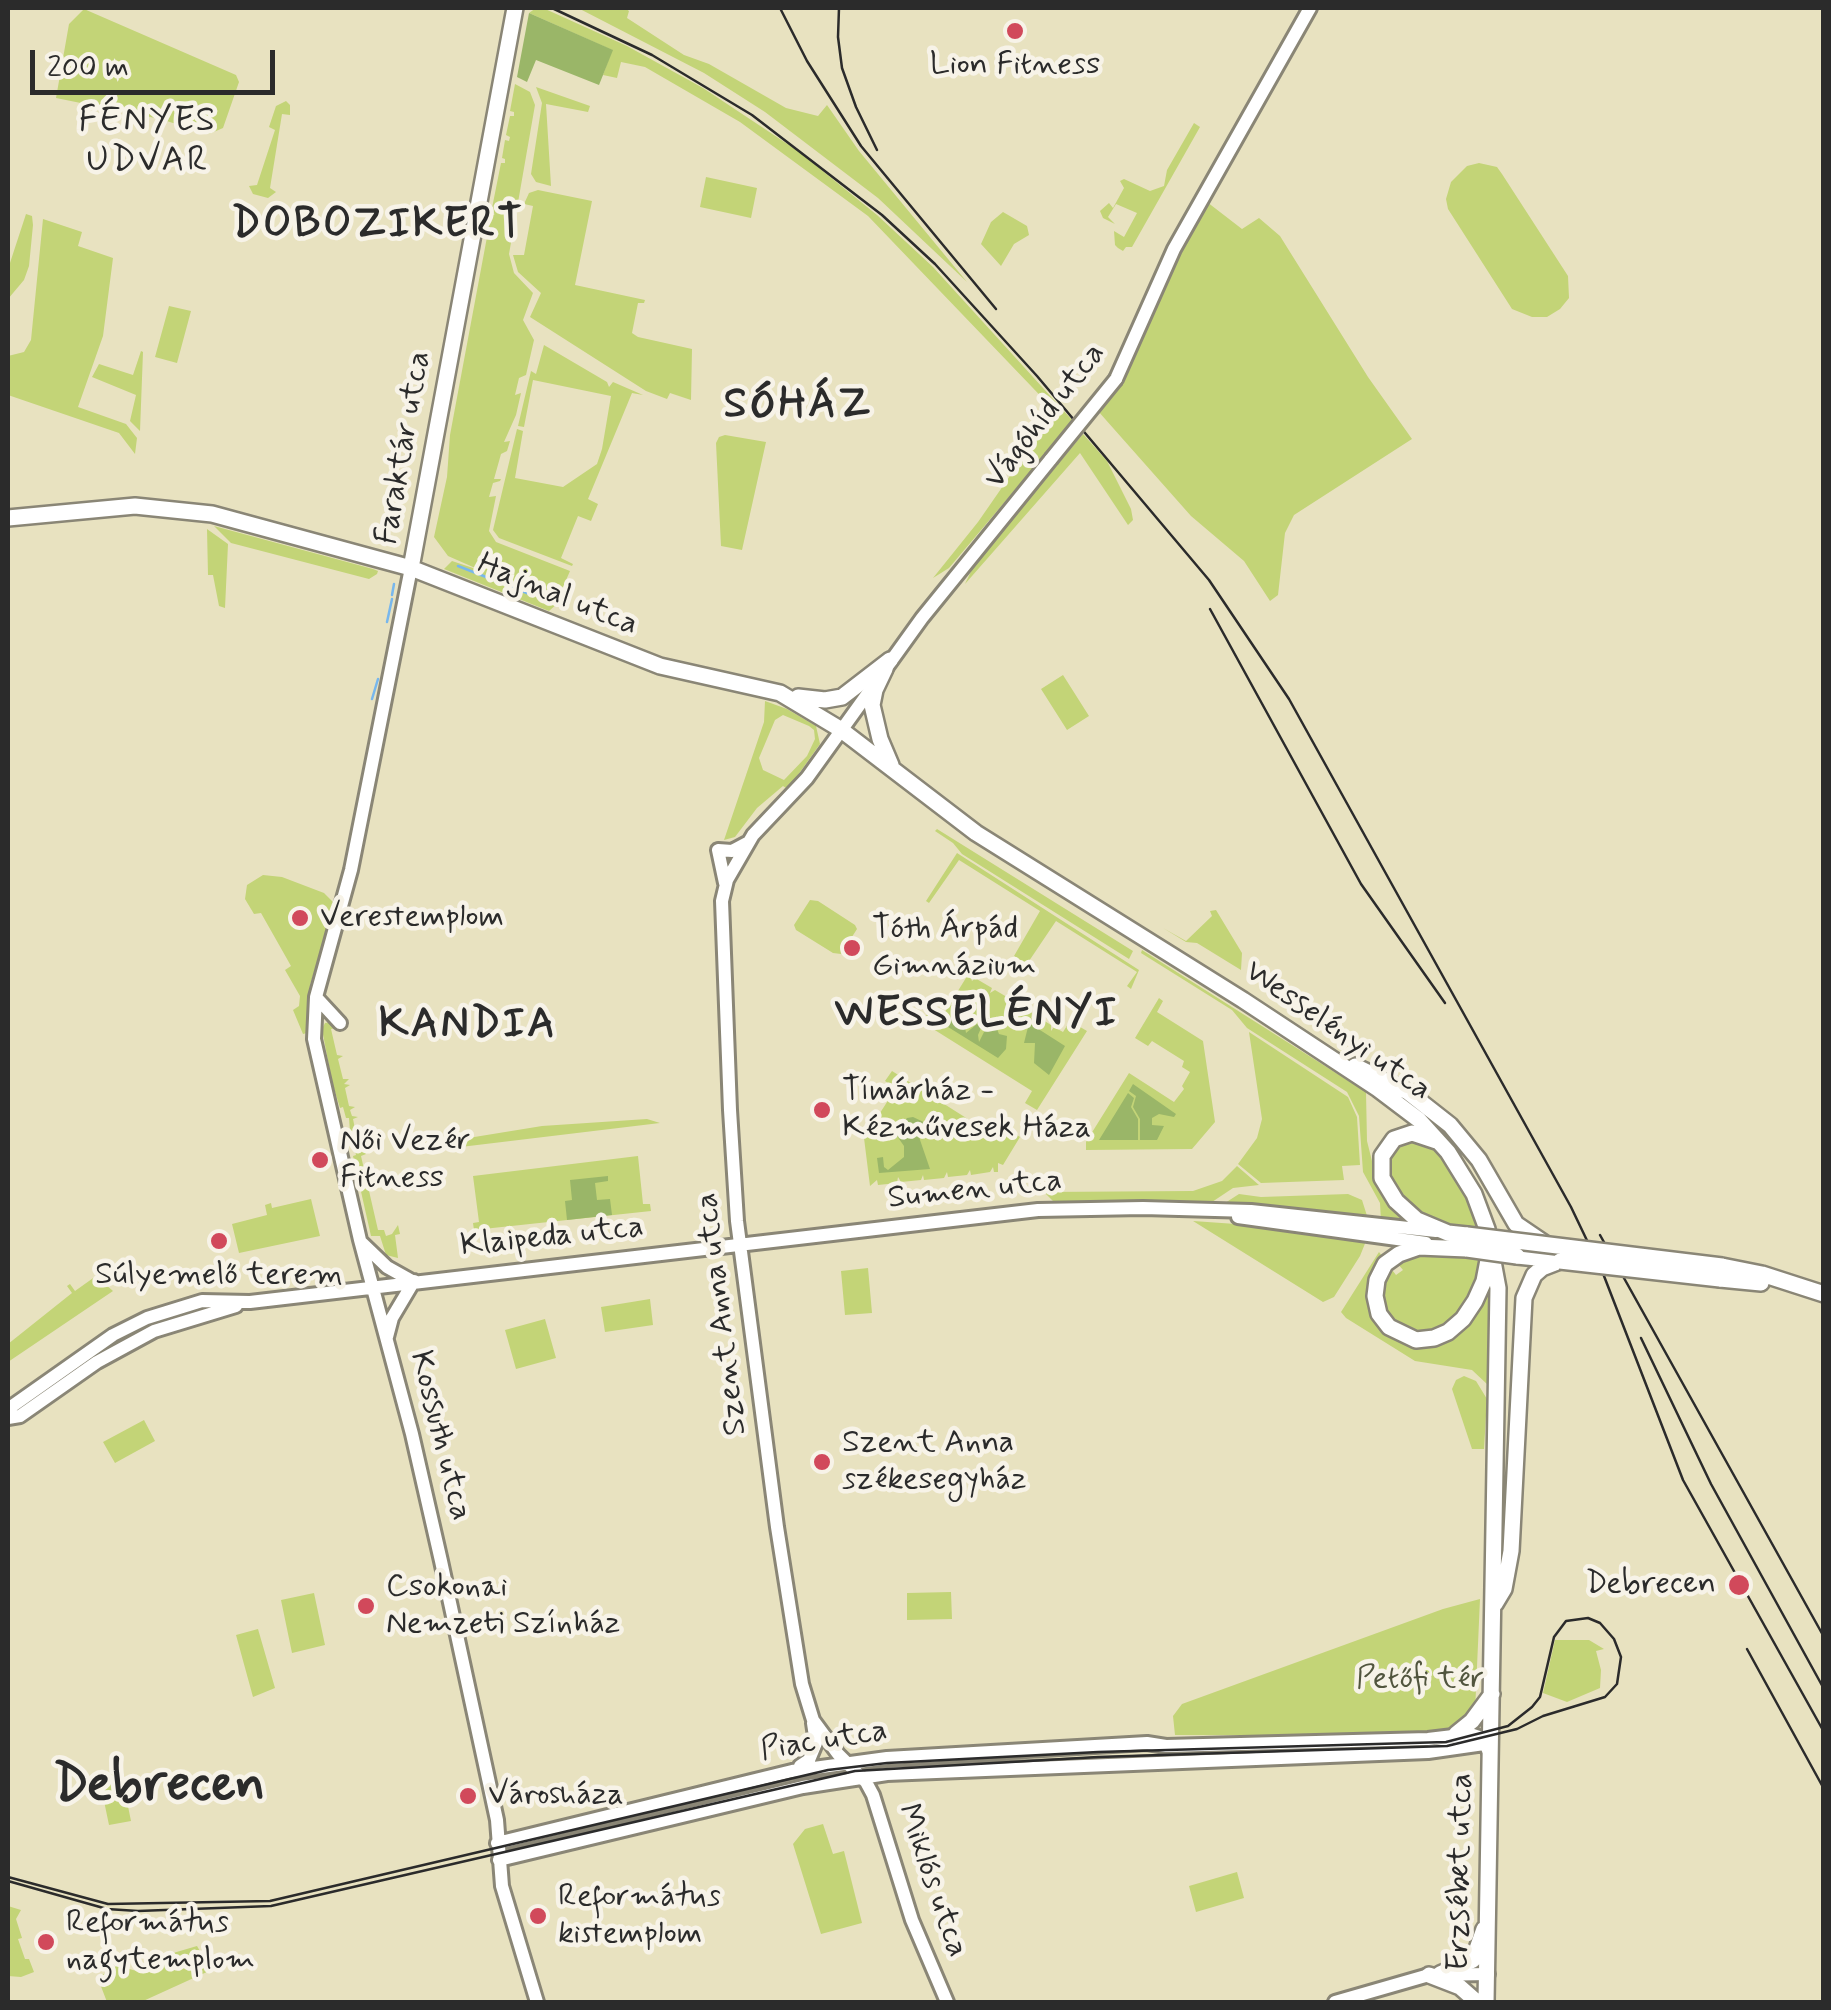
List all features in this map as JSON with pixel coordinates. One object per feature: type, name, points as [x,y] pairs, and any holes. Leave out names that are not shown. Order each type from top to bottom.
[{"type":"main road","name":"Faraktár utca","points":[[412,568],[516,8]]},
{"type":"main road","name":"Hajnal utca","points":[[9,518],[152,506],[249,523],[412,568],[660,666],[780,692],[840,728]]},
{"type":"main road","points":[[780,692],[835,700],[855,690],[890,660]]},
{"type":"main road","points":[[890,660],[872,705],[893,768]]},
{"type":"main road","name":"Wesselényi utca","points":[[840,728],[976,833],[1398,1103],[1443,1146],[1474,1194],[1489,1236],[1499,1311],[1489,1743]]},
{"type":"main road","points":[[1330,1056],[1400,1086],[1450,1126],[1480,1160],[1516,1224],[1544,1243]]},
{"type":"main road","points":[[1443,1146],[1419,1134],[1398,1136],[1384,1151],[1381,1174],[1405,1211],[1447,1239],[1560,1261],[1762,1274],[1824,1294]]},
{"type":"main road","points":[[1447,1239],[1404,1252],[1380,1272],[1375,1292],[1379,1314],[1392,1330],[1403,1336],[1416,1340],[1434,1338],[1466,1314],[1486,1276],[1489,1236]]},
{"type":"main road","points":[[1467,1242],[1544,1243],[1721,1272]]},
{"type":"main road","points":[[1493,1608],[1504,1589],[1509,1562],[1526,1291],[1542,1268],[1560,1261]]},
{"type":"main road","points":[[1456,1734],[1492,1694]]},
{"type":"main road","name":"Erzsébet utca","points":[[1486,2002],[1489,1743]]},
{"type":"main road","points":[[1434,1974],[1466,1964],[1476,1954],[1489,1906]]},
{"type":"main road","points":[[1434,1974],[1460,1987],[1477,2002]]},
{"type":"street","name":"Vágóhíd utca","points":[[793,795],[890,660],[1116,379],[1174,249],[1310,8]]},
{"type":"street","name":"Faraktár utca","points":[[316,996],[345,896],[412,568]]},
{"type":"street","name":"Szent Anna utca","points":[[793,795],[747,843],[725,885],[722,910],[740,1245],[802,1684],[812,1720],[846,1762],[868,1777]]},
{"type":"street","points":[[725,885],[718,850],[732,851],[747,843]]},
{"type":"street","points":[[314,1028],[325,1019],[338,1021],[316,996]]},
{"type":"street","name":"Kossuth utca","points":[[316,996],[318,1061],[442,1561],[497,1820],[502,1886],[537,2002]]},
{"type":"street","name":"Sumen utca","points":[[740,1245],[1038,1210],[1144,1208],[1216,1212],[1447,1239]]},
{"type":"street","points":[[360,1240],[384,1264],[414,1282],[392,1318],[386,1340]]},
{"type":"street","name":"Klaipeda utca","points":[[189,1312],[740,1245]]},
{"type":"street","points":[[8,1409],[113,1335],[147,1318],[189,1312]]},
{"type":"street","points":[[8,1418],[20,1416],[120,1348],[189,1312]]},
{"type":"street","points":[[792,1771],[812,1755],[816,1742],[812,1720]]},
{"type":"street","points":[[1166,1753],[1428,1739],[1456,1734],[1470,1734],[1489,1743]]},
{"type":"street","points":[[1166,1753],[1428,1752],[1489,1743]]},
{"type":"street","name":"Piac utca","points":[[497,1842],[792,1771],[846,1762],[1114,1745],[1166,1753]]},
{"type":"street","name":"Piac utca","points":[[499,1860],[803,1788],[868,1777],[1166,1753]]},
{"type":"street","points":[[868,1777],[887,1758]]},
{"type":"street","name":"Miklós utca","points":[[868,1777],[912,1920],[947,2002]]},
{"type":"street","points":[[1335,2002],[1361,1998],[1392,1983],[1434,1974],[1488,1974]]},
{"type":"green space","points":[[536,8],[627,46],[703,88],[798,151],[933,267],[1073,421],[949,568],[933,578],[978,522],[1055,411],[868,216],[740,122],[645,67],[621,62],[617,78],[603,75],[612,50],[529,13]]},
{"type":"green space","points":[[578,8],[625,8],[629,11],[627,18],[684,55],[709,64],[786,108],[818,116],[827,105],[859,151],[967,282],[878,198],[765,112],[704,73]]},
{"type":"green space","points":[[84,9],[236,75],[239,82],[223,128],[209,134],[160,119],[56,98],[69,24]]},
{"type":"green space","points":[[529,13],[613,50],[599,85],[536,60],[527,82],[517,77]]},
{"type":"green space","points":[[515,84],[530,92],[535,105],[509,254],[514,273],[533,293],[523,320],[534,340],[526,375],[519,378],[515,395],[521,393],[516,415],[504,442],[510,441],[507,451],[501,454],[494,479],[501,479],[493,483],[489,497],[496,496],[489,531],[496,542],[570,571],[557,601],[496,576],[558,603],[549,611],[444,569],[452,561],[482,571],[448,556],[434,537],[487,237],[491,237],[488,233],[491,216],[495,214],[491,213],[501,163],[505,163],[502,158],[505,140],[510,137],[506,135],[510,116],[514,116],[510,111]]},
{"type":"green space","points":[[536,87],[590,106],[588,112],[546,104],[551,186],[536,182],[531,174],[542,103]]},
{"type":"green space","points":[[286,101],[290,115],[282,114],[270,188],[276,192],[268,198],[253,194],[249,186],[257,185],[275,130],[269,127],[276,106]]},
{"type":"green space","points":[[1194,123],[1200,127],[1132,247],[1123,251],[1115,245],[1114,231],[1124,237],[1137,213],[1116,204],[1108,217],[1115,224],[1103,218],[1100,211],[1109,203],[1113,208],[1124,188],[1120,181],[1124,179],[1150,191],[1164,186],[1167,170]]},
{"type":"green space","points":[[1479,163],[1497,167],[1568,276],[1569,298],[1547,317],[1532,317],[1512,309],[1448,209],[1446,199],[1451,182],[1467,166]]},
{"type":"green space","points":[[706,177],[757,188],[751,218],[700,207]]},
{"type":"green space","points":[[538,190],[592,201],[575,285],[645,300],[638,303],[632,333],[692,349],[691,400],[670,393],[667,399],[646,391],[530,317],[541,293],[518,272],[513,255],[524,255],[533,206],[524,204],[529,193]]},
{"type":"green space","points":[[1207,202],[1242,229],[1259,218],[1280,236],[1368,377],[1412,439],[1294,515],[1285,533],[1278,595],[1270,601],[1244,561],[1191,516],[1098,411]]},
{"type":"green space","points":[[1003,212],[1027,226],[1029,235],[1014,244],[1001,266],[981,244],[991,222]]},
{"type":"green space","points":[[26,214],[32,216],[33,225],[29,266],[24,280],[8,299],[8,269]]},
{"type":"green space","points":[[43,219],[82,232],[78,246],[113,258],[103,336],[78,407],[126,424],[137,438],[135,454],[119,433],[8,395],[8,356],[24,352],[31,340]]},
{"type":"green space","points":[[169,306],[191,311],[177,363],[155,357]]},
{"type":"green space","points":[[544,345],[607,382],[609,387],[613,382],[643,395],[632,393],[588,499],[598,504],[591,521],[578,516],[561,558],[572,566],[499,538],[493,530],[517,429],[523,431],[515,478],[563,487],[597,464],[602,449],[611,396],[533,380],[524,427],[518,426],[531,371],[536,374]]},
{"type":"green space","points":[[141,351],[140,431],[130,421],[136,395],[92,377],[99,364],[133,375]]},
{"type":"green space","points":[[1083,434],[1107,461],[1133,520],[1128,525],[1080,453],[965,584],[974,565]]},
{"type":"green space","points":[[725,435],[766,442],[742,550],[721,546],[716,443]]},
{"type":"green space","points":[[214,526],[378,571],[369,579],[231,543]]},
{"type":"green space","points":[[207,529],[228,544],[225,608],[219,606],[213,575],[208,575]]},
{"type":"green space","points":[[1063,675],[1089,716],[1067,730],[1041,689]]},
{"type":"green space","points":[[765,701],[816,726],[820,744],[793,782],[757,808],[735,837],[724,840],[764,722]],"holes":[[[783,715],[809,726],[815,739],[807,756],[784,780],[763,770],[759,758],[775,720]]]},
{"type":"green space","points":[[937,829],[1133,951],[1129,959],[962,854]]},
{"type":"green space","points":[[957,853],[1139,970],[1131,989],[1127,986],[1137,972],[1056,921],[1027,964],[1014,956],[1040,911],[959,860],[929,903],[926,901]]},
{"type":"green space","points":[[263,875],[282,877],[324,893],[333,902],[310,985],[307,1033],[303,1034],[293,1010],[299,1006],[300,996],[285,970],[291,966],[261,913],[254,914],[245,899],[247,885]]},
{"type":"green space","points":[[810,900],[818,901],[855,925],[857,929],[841,954],[796,930],[794,925]]},
{"type":"green space","points":[[1216,910],[1242,953],[1241,970],[1197,943],[1186,942],[1163,928],[1186,941],[1212,916],[1210,911]]},
{"type":"green space","points":[[1142,950],[1366,1092],[1367,1141],[1379,1183],[1410,1223],[1381,1221],[1380,1203],[1363,1172],[1359,1116],[1347,1092],[1247,1028],[1232,1010],[1141,953]]},
{"type":"green space","points":[[969,973],[972,981],[975,978],[992,988],[990,993],[995,990],[1012,1000],[1012,1006],[1015,1002],[1032,1013],[1031,1019],[1035,1015],[1051,1025],[1051,1031],[1054,1027],[1063,1032],[1070,1021],[1087,1031],[1037,1110],[1025,1103],[1032,1091],[922,1022],[928,1013],[940,1020]]},
{"type":"green space","points":[[1159,998],[1163,1001],[1157,1012],[1203,1041],[1215,1122],[1192,1149],[1086,1150],[1086,1142],[1129,1073],[1174,1102],[1184,1089],[1190,1072],[1182,1067],[1184,1061],[1152,1041],[1148,1046],[1135,1038]]},
{"type":"green space","points":[[959,1007],[970,1010],[964,1021],[966,1033],[977,1024],[981,1028],[979,1042],[989,1022],[984,1014],[994,1022],[999,1034],[1007,1036],[1006,1049],[998,1058],[948,1027]]},
{"type":"green space","points":[[332,1022],[336,1028],[331,1029],[337,1055],[343,1056],[338,1059],[343,1079],[349,1079],[344,1084],[350,1085],[345,1088],[349,1106],[355,1107],[350,1110],[352,1116],[358,1117],[353,1119],[355,1129],[361,1130],[356,1133],[357,1141],[364,1143],[351,1145],[349,1118],[340,1108],[332,1082],[322,1029],[325,1023]]},
{"type":"green space","points":[[1029,1023],[1065,1046],[1049,1075],[1034,1063],[1035,1043],[1024,1043]]},
{"type":"green space","points":[[1249,1032],[1348,1097],[1357,1117],[1360,1165],[1342,1166],[1344,1180],[1261,1183],[1238,1164],[1257,1138],[1262,1119]]},
{"type":"green space","points":[[892,1071],[1001,1140],[1008,1129],[1020,1137],[1003,1165],[998,1163],[998,1172],[993,1167],[990,1172],[971,1175],[970,1170],[967,1175],[948,1177],[947,1172],[944,1178],[924,1180],[923,1175],[921,1180],[901,1182],[898,1177],[897,1183],[878,1185],[877,1180],[870,1186],[864,1138],[896,1088],[885,1081]]},
{"type":"green space","points":[[1133,1084],[1176,1114],[1152,1118],[1152,1125],[1164,1126],[1157,1140],[1140,1140],[1140,1119],[1133,1107],[1136,1096],[1129,1091]]},
{"type":"green space","points":[[1128,1093],[1134,1098],[1131,1107],[1138,1119],[1138,1140],[1099,1140]]},
{"type":"green space","points":[[913,1117],[932,1126],[923,1129],[919,1137],[930,1169],[879,1173],[877,1158],[883,1157],[888,1170],[904,1157],[898,1129]]},
{"type":"green space","points":[[647,1119],[660,1123],[444,1149],[456,1140],[542,1126]]},
{"type":"green space","points":[[1405,1138],[1431,1145],[1443,1159],[1463,1191],[1479,1232],[1449,1228],[1416,1213],[1388,1181],[1386,1155]]},
{"type":"green space","points":[[364,1146],[366,1154],[361,1156],[378,1230],[384,1230],[386,1236],[398,1225],[398,1258],[386,1255],[380,1236],[371,1236],[352,1149]]},
{"type":"green space","points":[[638,1156],[643,1204],[650,1204],[651,1211],[474,1230],[473,1223],[479,1222],[473,1176]]},
{"type":"green space","points":[[1237,1166],[1259,1185],[1233,1188],[1212,1202],[1053,1201],[1044,1192],[1193,1191],[1222,1181]]},
{"type":"green space","points":[[608,1176],[608,1181],[595,1183],[597,1200],[610,1199],[612,1215],[567,1220],[565,1201],[572,1200],[570,1180]]},
{"type":"green space","points":[[1239,1194],[1348,1194],[1362,1200],[1368,1219],[1225,1203]]},
{"type":"green space","points":[[311,1199],[320,1236],[239,1253],[232,1224],[267,1215],[265,1205],[271,1203],[272,1208]]},
{"type":"green space","points":[[1193,1221],[1366,1241],[1334,1297],[1323,1302]]},
{"type":"green space","points":[[1379,1252],[1385,1260],[1374,1310],[1432,1343],[1489,1285],[1488,1385],[1472,1370],[1415,1361],[1341,1312]]},
{"type":"green space","points":[[1433,1253],[1483,1259],[1481,1277],[1460,1316],[1429,1336],[1395,1328],[1379,1298],[1389,1266],[1396,1275],[1403,1270],[1397,1263]]},
{"type":"green space","points":[[868,1268],[872,1313],[845,1315],[841,1271]]},
{"type":"green space","points":[[96,1276],[113,1291],[8,1362],[8,1344],[72,1293],[67,1286],[70,1284],[75,1291]]},
{"type":"green space","points":[[650,1299],[653,1325],[605,1332],[601,1307]]},
{"type":"green space","points":[[545,1319],[556,1358],[516,1369],[505,1330]]},
{"type":"green space","points":[[1464,1376],[1476,1381],[1487,1399],[1484,1449],[1472,1449],[1452,1389],[1456,1380]]},
{"type":"green space","points":[[144,1420],[155,1441],[115,1463],[103,1442]]},
{"type":"green space","points":[[951,1592],[952,1619],[907,1620],[907,1593]]},
{"type":"green space","points":[[314,1593],[325,1645],[292,1653],[281,1600]]},
{"type":"green space","name":"Petőfi tér","points":[[1480,1599],[1475,1712],[1455,1730],[1429,1736],[1175,1735],[1173,1716],[1182,1704]]},
{"type":"green space","points":[[258,1629],[275,1688],[253,1697],[236,1635]]},
{"type":"green space","points":[[1555,1640],[1589,1640],[1604,1649],[1596,1651],[1600,1688],[1567,1702],[1543,1693]]},
{"type":"green space","points":[[121,1772],[131,1821],[109,1825],[99,1777]]},
{"type":"green space","points":[[823,1824],[833,1854],[844,1851],[862,1923],[821,1934],[793,1844],[805,1829]]},
{"type":"green space","points":[[1237,1872],[1244,1898],[1196,1912],[1189,1886]]},
{"type":"green space","points":[[8,1906],[21,1910],[16,1919],[22,1938],[18,1939],[34,1972],[21,1977],[8,1976]]},
{"type":"green space","points":[[197,1946],[207,1963],[220,1966],[141,2002],[107,2002],[97,1976],[110,1972],[124,1958],[126,1968],[140,1972],[163,1956]]},
{"type":"waterway","points":[[458,566],[532,595]]},
{"type":"waterway","points":[[392,595],[394,584]]},
{"type":"waterway","points":[[387,622],[392,599]]},
{"type":"waterway","points":[[372,699],[378,679]]},
{"type":"tram line","points":[[8,1877],[108,1904],[270,1901],[828,1770],[887,1763],[1098,1752],[1446,1742],[1508,1726],[1532,1707],[1540,1697],[1554,1637],[1566,1621],[1588,1618],[1600,1623],[1614,1639],[1621,1657],[1617,1684],[1605,1697],[1543,1716],[1517,1729],[1447,1746],[1098,1757],[855,1771],[271,1906],[107,1909],[8,1881]]},
{"type":"railway","points":[[552,8],[652,55],[752,115],[882,215],[935,264],[1037,376],[1209,580],[1289,699],[1571,1207],[1604,1276],[1683,1480],[1824,1732]]},
{"type":"railway","points":[[780,8],[807,61],[861,146],[996,309]]},
{"type":"railway","points":[[839,8],[842,68],[877,150]]},
{"type":"railway","points":[[1210,609],[1361,884],[1445,1003]]},
{"type":"railway","points":[[1600,1235],[1824,1637]]},
{"type":"railway","points":[[1641,1338],[1711,1484],[1824,1689]]},
{"type":"railway","points":[[1747,1649],[1824,1789]]},
{"type":"place","name":"Lion Fitness","points":[[1015,31]]},
{"type":"place","name":"Verestemplom","points":[[300,918]]},
{"type":"place","name":"Tóth Árpád Gimnázium","points":[[852,948]]},
{"type":"place","name":"Tímárház - Kézművesek Háza","points":[[822,1110]]},
{"type":"place","name":"Női Vezér Fitness","points":[[320,1160]]},
{"type":"place","name":"Súlyemelő terem","points":[[219,1241]]},
{"type":"place","name":"Szent Anna székesegyház","points":[[822,1462]]},
{"type":"place","name":"Debrecen","points":[[1739,1585]]},
{"type":"place","name":"Csokonai Nemzeti Színház","points":[[366,1606]]},
{"type":"place","name":"Városháza","points":[[468,1796]]},
{"type":"place","name":"Református kistemplom","points":[[538,1916]]},
{"type":"place","name":"Református nagytemplom","points":[[46,1942]]},
{"type":"district","name":"FÉNYES UDVAR","points":[[148,143]]},
{"type":"district","name":"DOBOZIKERT","points":[[378,227]]},
{"type":"district","name":"SÓHÁZ","points":[[798,407]]},
{"type":"district","name":"WESSELÉNYI","points":[[977,1016]]},
{"type":"district","name":"KANDIA","points":[[468,1027]]},
{"type":"district","name":"Debrecen","points":[[159,1788]]}]
